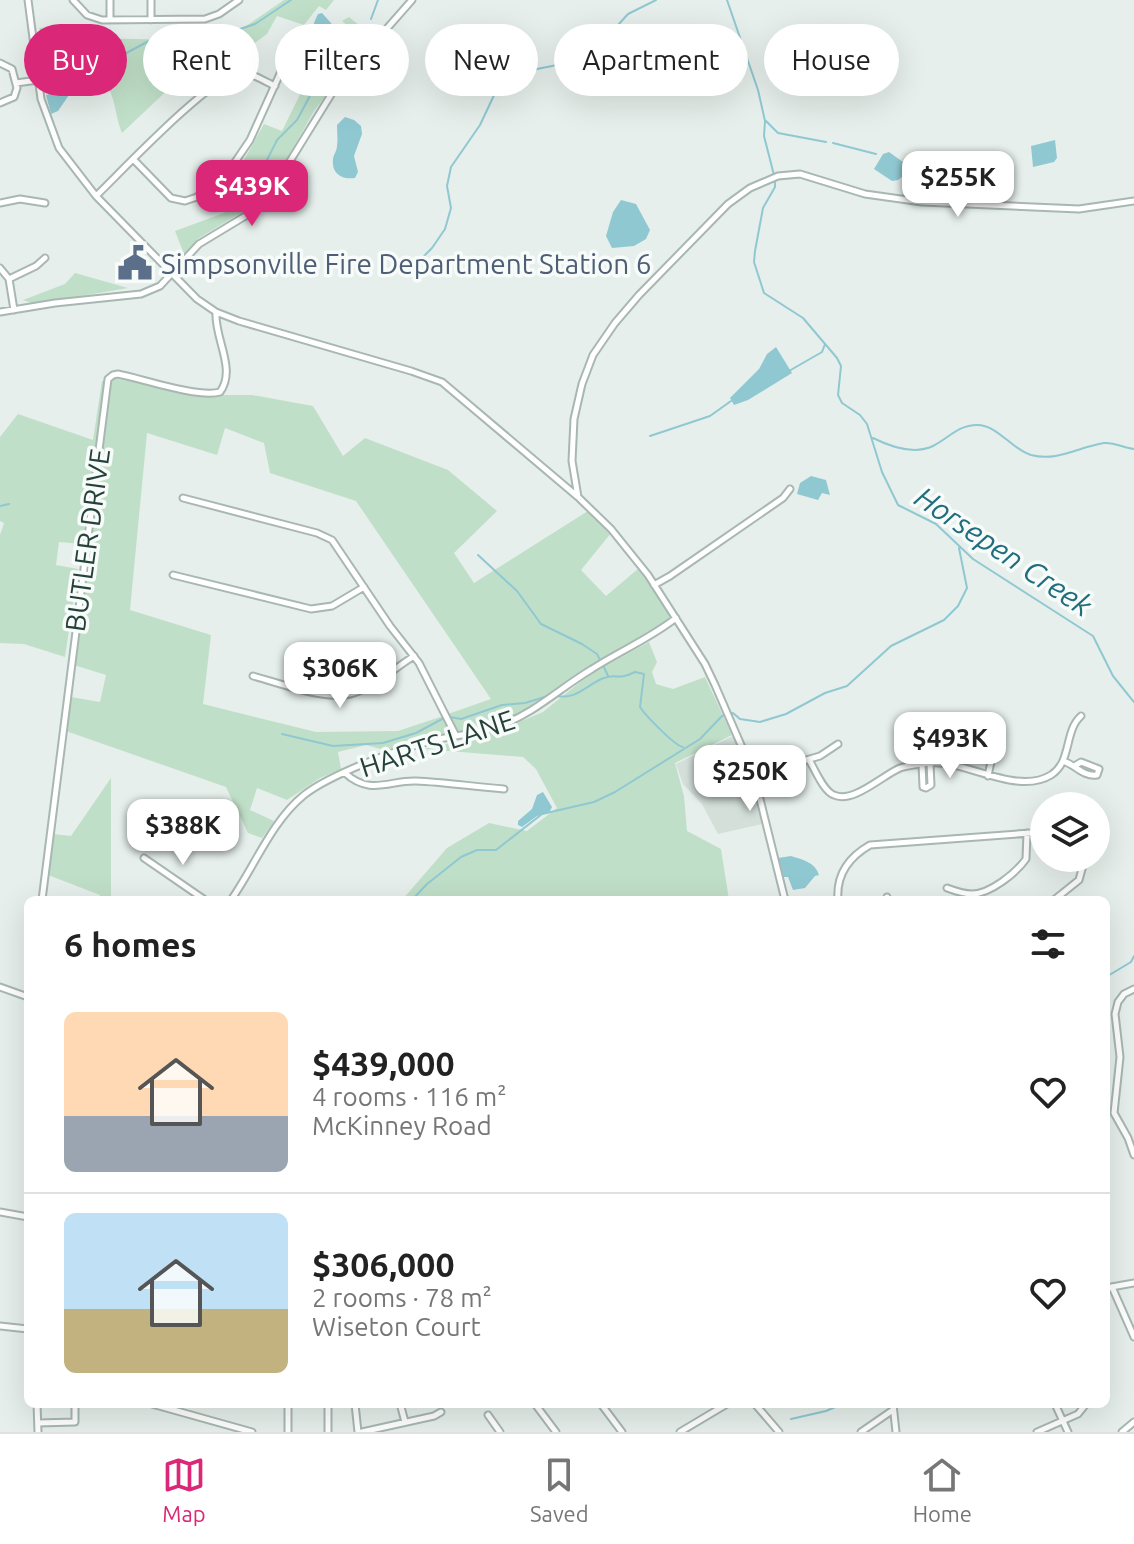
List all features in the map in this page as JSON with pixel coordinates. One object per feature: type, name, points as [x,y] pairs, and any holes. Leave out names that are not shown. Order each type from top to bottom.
[{"type":"street","points":[[31,24],[28,1],[36,0]]},
{"type":"street","points":[[73,0],[89,16],[110,20],[209,19],[239,0]]},
{"type":"street","points":[[110,0],[110,20]]},
{"type":"street","points":[[151,0],[151,20]]},
{"type":"street","points":[[0,312],[141,294],[160,286],[199,244],[247,215],[271,192],[331,93],[412,0]]},
{"type":"street","points":[[0,63],[12,69],[16,83],[14,97],[0,103]]},
{"type":"street","points":[[96,196],[196,101],[231,75],[247,74],[275,86],[251,138],[232,166],[194,199],[182,201],[171,198],[134,160]]},
{"type":"street","points":[[16,83],[24,82]]},
{"type":"street","points":[[41,96],[57,144],[75,171],[197,299],[216,312],[239,321],[440,381],[464,398],[578,497],[624,543],[705,664],[726,709],[754,775],[784,896]]},
{"type":"street","points":[[578,497],[572,461],[574,419],[586,371],[597,349],[639,295],[742,193],[778,176],[806,175],[865,194],[930,202],[1079,209],[1134,201]]},
{"type":"street","points":[[0,203],[20,199],[45,203]]},
{"type":"street","points":[[9,279],[45,258]]},
{"type":"street","points":[[0,268],[9,279],[14,310]]},
{"type":"street","name":"BUTLER DRIVE","points":[[43,896],[108,379],[118,374],[211,394],[220,392],[226,366],[216,312]]},
{"type":"street","points":[[654,585],[783,498],[790,489]]},
{"type":"street","points":[[183,498],[325,536],[338,546],[414,656],[456,736]]},
{"type":"street","points":[[173,575],[311,609],[332,606],[364,587]]},
{"type":"street","name":"HARTS LANE","points":[[233,896],[274,829],[292,806],[317,786],[412,746],[491,729],[532,712],[569,683],[646,640],[676,618]]},
{"type":"street","points":[[253,676],[332,695],[346,695],[360,691],[414,656]]},
{"type":"street","points":[[809,760],[829,791],[846,797],[901,768],[930,763],[948,764],[988,776],[1040,779],[1050,776],[1063,761],[1075,721],[1081,716]]},
{"type":"street","points":[[754,775],[826,754],[838,744]]},
{"type":"street","points":[[988,776],[993,752]]},
{"type":"street","points":[[1063,761],[1076,765]]},
{"type":"street","points":[[922,764],[923,787],[926,788],[931,785],[930,763]]},
{"type":"street","points":[[345,773],[353,780],[380,786],[413,781],[504,789]]},
{"type":"street","points":[[947,888],[974,894],[984,892],[1026,859],[1027,833]]},
{"type":"street","points":[[838,896],[842,871],[857,853],[870,845],[1030,833]]},
{"type":"street","points":[[144,858],[199,896]]},
{"type":"street","points":[[1059,896],[1079,880],[1081,872]]},
{"type":"street","points":[[0,987],[24,995]]},
{"type":"street","points":[[1134,989],[1124,994],[1115,1014],[1120,1057],[1114,1105],[1114,1113],[1134,1155]]},
{"type":"street","points":[[0,1212],[24,1216]]},
{"type":"street","points":[[1110,1288],[1134,1283]]},
{"type":"street","points":[[1110,1290],[1134,1337]]},
{"type":"street","points":[[0,1326],[24,1329]]},
{"type":"street","points":[[37,1408],[38,1432]]},
{"type":"street","points":[[38,1423],[75,1422],[75,1408]]},
{"type":"street","points":[[166,1408],[252,1432]]},
{"type":"street","points":[[288,1408],[288,1432]]},
{"type":"street","points":[[328,1408],[328,1432]]},
{"type":"street","points":[[356,1408],[360,1432],[441,1412]]},
{"type":"street","points":[[401,1408],[405,1422]]},
{"type":"street","points":[[538,1408],[556,1432]]},
{"type":"street","points":[[607,1408],[620,1431]]},
{"type":"street","points":[[680,1432],[720,1408]]},
{"type":"street","points":[[758,1408],[779,1432]]},
{"type":"street","points":[[861,1432],[892,1408]]},
{"type":"street","points":[[893,1408],[896,1432]]},
{"type":"street","points":[[1057,1408],[1068,1432]]},
{"type":"street","points":[[1037,1432],[1078,1414],[1083,1408]]},
{"type":"street","points":[[488,1415],[500,1432]]},
{"type":"street","points":[[1122,1432],[1134,1422]]},
{"type":"shaded area","points":[[733,736],[749,769],[762,824],[718,834],[702,804],[683,784],[676,764]]},
{"type":"green space","points":[[284,0],[334,0],[326,10],[319,6],[305,24],[277,16],[267,34],[259,40],[259,24],[249,24]]},
{"type":"green space","points":[[349,17],[358,24],[345,24],[342,21]]},
{"type":"green space","points":[[127,39],[143,39],[143,96],[161,96],[122,133],[112,96],[127,96]]},
{"type":"green space","points":[[299,96],[325,96],[269,191],[249,208],[199,238],[184,254],[175,231],[224,213],[253,186],[252,180],[240,167],[264,124],[282,131]]},
{"type":"green space","points":[[75,273],[128,288],[35,304],[23,300],[65,284]]},
{"type":"green space","points":[[112,378],[205,395],[252,395],[313,406],[343,456],[365,438],[448,470],[497,511],[454,553],[474,583],[588,511],[611,533],[581,570],[606,596],[639,568],[671,618],[578,673],[527,712],[479,730],[459,733],[448,714],[491,699],[356,501],[270,473],[264,443],[225,428],[217,455],[147,433],[130,610],[211,635],[203,704],[316,732],[398,731],[443,716],[452,734],[391,752],[366,745],[338,752],[341,769],[320,778],[287,800],[257,788],[250,810],[274,821],[262,838],[248,833],[226,787],[66,731],[71,697],[100,702],[106,675],[74,665]]},
{"type":"green space","points":[[102,381],[107,381],[82,544],[59,542],[56,565],[78,569],[65,657],[24,644],[0,643],[0,535],[4,523],[0,521],[0,437],[18,414],[93,440]]},
{"type":"green space","points":[[649,642],[657,662],[652,672],[656,684],[673,689],[705,677],[732,735],[675,763],[684,796],[687,831],[721,849],[728,896],[405,896],[447,848],[489,823],[527,831],[557,808],[536,769],[523,757],[424,749],[491,734],[543,712],[590,674]]},
{"type":"green space","points":[[111,778],[111,896],[100,896],[48,875],[53,834],[71,836]]},
{"type":"water","points":[[322,13],[332,24],[315,24],[318,14]]},
{"type":"water","points":[[46,96],[68,96],[58,111],[51,114]]},
{"type":"water","points":[[345,117],[361,126],[362,134],[354,156],[358,172],[355,178],[339,175],[333,164],[337,125]]},
{"type":"water","points":[[1055,140],[1057,158],[1054,162],[1033,167],[1031,146]]},
{"type":"water","points":[[889,152],[903,162],[914,160],[919,163],[898,180],[892,181],[874,169],[883,154]]},
{"type":"water","points":[[621,200],[636,204],[650,230],[646,239],[634,246],[612,248],[606,236],[613,212]]},
{"type":"water","points":[[776,347],[792,373],[734,405],[730,398]]},
{"type":"water","points":[[811,476],[826,480],[830,495],[822,493],[818,500],[797,494],[800,483]]},
{"type":"water","points":[[543,792],[552,807],[549,813],[537,816],[522,827],[518,825],[518,821],[532,809],[537,795]]},
{"type":"water","points":[[791,856],[808,862],[819,875],[805,888],[793,890],[788,877],[783,877],[778,858]]},
{"type":"waterway","points":[[127,53],[149,41],[212,44],[228,33],[255,24],[291,0]]},
{"type":"waterway","points":[[371,19],[378,0]]},
{"type":"waterway","points":[[415,265],[445,229],[451,208],[447,186],[451,167],[480,125],[496,91],[522,72],[572,62],[586,48],[609,35],[628,14],[656,0]]},
{"type":"waterway","name":"Horsepen Creek","points":[[727,0],[758,90],[765,121],[764,136],[775,179],[775,187],[763,208],[755,251],[754,262],[764,293],[803,318],[837,358],[841,366],[838,395],[842,403],[867,424],[882,472],[898,505],[936,524],[973,559],[1093,636],[1113,676],[1134,702]]},
{"type":"waterway","points":[[262,170],[277,140],[297,120],[310,96]]},
{"type":"waterway","points":[[766,121],[778,133],[826,142]]},
{"type":"waterway","points":[[833,143],[876,154]]},
{"type":"waterway","points":[[918,161],[936,163],[970,175],[994,175]]},
{"type":"waterway","points":[[1000,172],[1009,167]]},
{"type":"waterway","points":[[789,371],[822,352],[825,344]]},
{"type":"waterway","points":[[650,436],[710,416],[731,401]]},
{"type":"waterway","points":[[873,438],[895,447],[918,450],[933,446],[964,427],[977,425],[991,429],[1024,452],[1041,457],[1104,443],[1134,449]]},
{"type":"waterway","points":[[0,506],[9,504]]},
{"type":"waterway","points":[[416,896],[461,857],[477,850],[496,850],[542,814],[594,802],[615,792],[700,739],[722,716],[733,713],[740,719],[760,722],[786,714],[825,693],[847,686],[891,646],[944,620],[958,606],[967,588],[959,548]]},
{"type":"waterway","points":[[478,555],[517,591],[541,624],[582,644],[597,654],[600,660]]},
{"type":"waterway","points":[[603,665],[608,676]]},
{"type":"waterway","points":[[557,696],[576,694],[608,677],[635,672],[644,674],[640,707],[667,736],[683,747]]},
{"type":"waterway","points":[[450,717],[461,719],[502,705],[525,703],[551,695]]},
{"type":"waterway","points":[[282,734],[333,746],[383,743],[416,733],[444,718]]},
{"type":"waterway","points":[[1110,975],[1131,962],[1134,956]]},
{"type":"waterway","points":[[791,1419],[833,1408]]},
{"type":"place","name":"Simpsonville Fire Department Station 6","points":[[135,263]]}]
